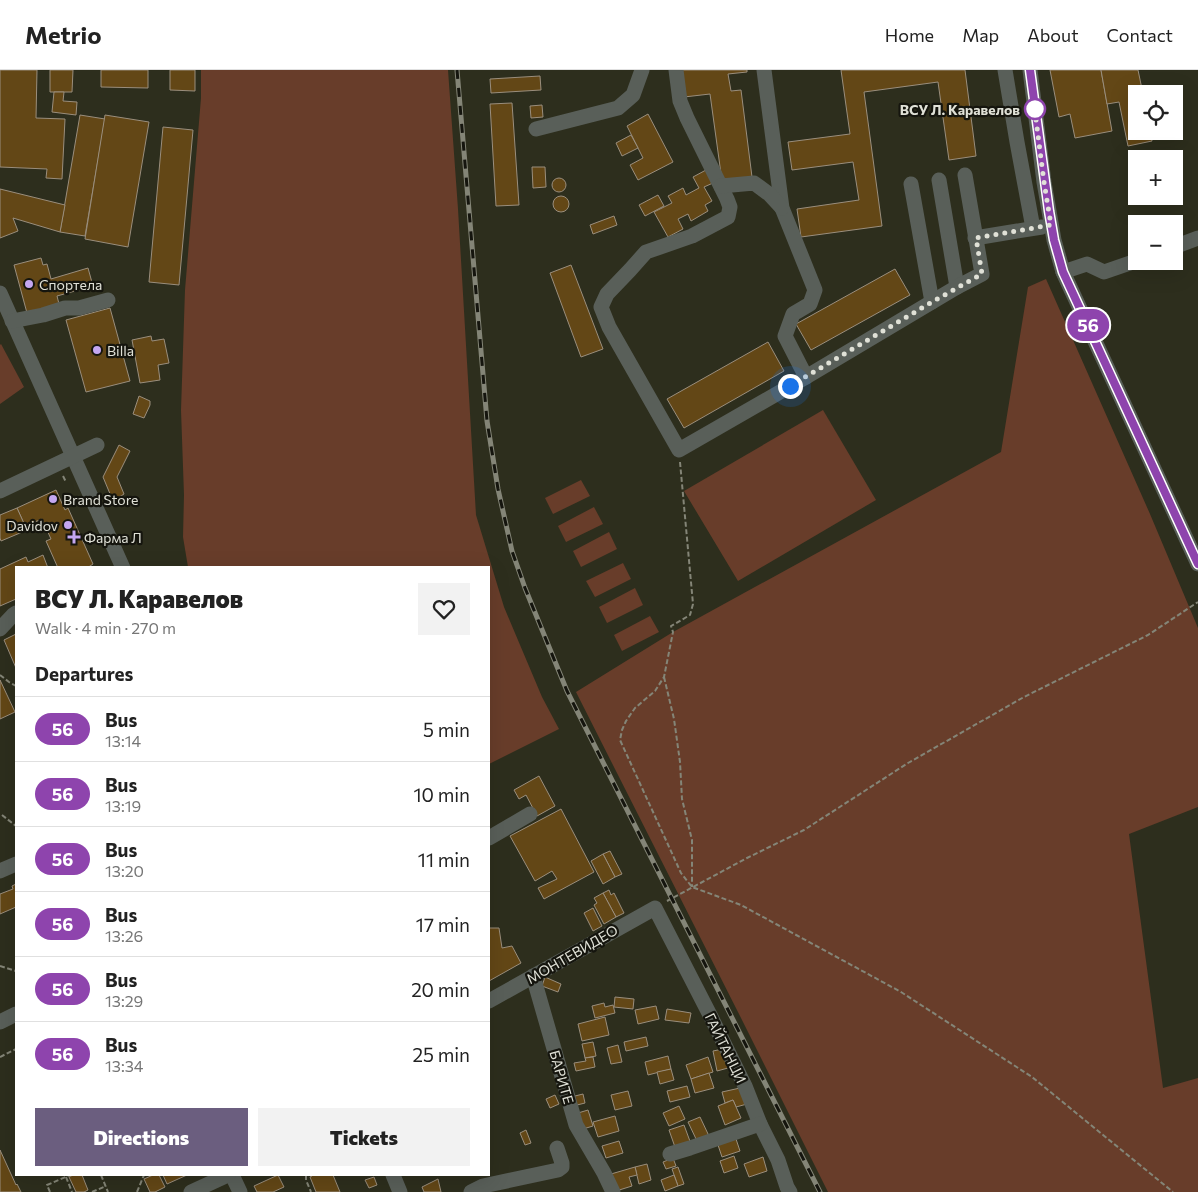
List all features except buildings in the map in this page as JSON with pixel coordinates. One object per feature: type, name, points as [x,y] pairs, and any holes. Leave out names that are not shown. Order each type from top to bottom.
[{"type":"street","points":[[536,129],[618,108],[633,95],[642,70]]},
{"type":"street","points":[[676,70],[680,101],[686,118],[721,186],[730,208],[728,217],[692,236],[646,252],[607,294],[601,307],[609,326],[679,450],[982,274],[965,175]]},
{"type":"street","points":[[764,70],[782,208],[815,290],[810,304],[793,314],[784,336],[806,377]]},
{"type":"street","points":[[1005,70],[1033,228]]},
{"type":"street","points":[[1030,70],[1051,225],[1063,272],[1198,564]]},
{"type":"street","points":[[721,186],[754,183],[775,163]]},
{"type":"street","points":[[939,180],[957,287]]},
{"type":"street","points":[[754,183],[769,194],[782,208]]},
{"type":"street","points":[[911,184],[932,302]]},
{"type":"street","points":[[976,238],[1051,225]]},
{"type":"street","points":[[1183,244],[1198,238]]},
{"type":"street","points":[[1063,272],[1087,264],[1104,272],[1128,263]]},
{"type":"street","points":[[0,293],[121,566]]},
{"type":"street","points":[[12,320],[43,315],[65,308],[79,308],[108,300]]},
{"type":"street","points":[[0,491],[97,446]]},
{"type":"street","points":[[0,629],[15,614]]},
{"type":"street","points":[[490,837],[530,814]]},
{"type":"street","points":[[0,871],[15,864]]},
{"type":"street","name":"МОНТЕВИДЕО","points":[[490,1000],[655,908]]},
{"type":"street","name":"ГАЙТАНЦИ","points":[[655,908],[724,1043],[778,1160],[790,1192]]},
{"type":"street","name":"БАРИТЕ","points":[[533,976],[576,1125],[604,1173],[612,1192]]},
{"type":"street","points":[[0,1022],[15,1014]]},
{"type":"street","points":[[670,1154],[760,1124]]},
{"type":"street","points":[[471,1192],[483,1186],[558,1170],[562,1167],[562,1163],[557,1148]]},
{"type":"street","points":[[191,1192],[228,1176]]},
{"type":"street","points":[[231,1176],[240,1192]]},
{"type":"street","points":[[393,1176],[400,1192]]},
{"type":"path","points":[[679,450],[693,604],[690,615],[671,626],[673,632],[664,677],[655,691],[635,708],[626,721],[620,740],[681,873],[692,887],[741,905],[901,992],[1032,1077],[1173,1192]]},
{"type":"path","points":[[62,474],[66,482]]},
{"type":"path","points":[[672,898],[804,830],[908,763],[1024,697],[1148,635],[1198,602]]},
{"type":"path","points":[[0,675],[15,685]]},
{"type":"path","points":[[664,677],[674,719],[680,762],[682,799],[692,840],[692,887]]},
{"type":"path","points":[[2,815],[15,825]]},
{"type":"path","points":[[0,966],[15,971]]},
{"type":"path","points":[[0,1057],[15,1050]]},
{"type":"path","points":[[101,1176],[108,1192]]},
{"type":"path","points":[[137,1192],[144,1176]]},
{"type":"path","points":[[306,1176],[311,1192]]},
{"type":"path","points":[[50,1192],[47,1185],[66,1177],[72,1192]]},
{"type":"path","points":[[92,1192],[106,1186]]},
{"type":"shaded area","points":[[201,70],[448,70],[476,515],[504,607],[542,697],[559,729],[490,764],[490,566],[188,566],[183,537],[184,495],[181,410],[185,290],[201,98]]},
{"type":"shaded area","points":[[1046,279],[1150,514],[1198,628],[1198,807],[1129,834],[1163,1088],[1198,1078],[1198,1192],[828,1192],[576,692],[673,632],[1001,452],[1028,287]]},
{"type":"shaded area","points":[[0,345],[24,387],[0,404]]},
{"type":"shaded area","points":[[823,410],[876,500],[738,581],[684,491]]},
{"type":"shaded area","points":[[581,480],[590,496],[553,514],[545,498]]},
{"type":"shaded area","points":[[594,507],[603,524],[566,542],[558,526]]},
{"type":"shaded area","points":[[609,532],[617,549],[581,567],[573,551]]},
{"type":"shaded area","points":[[623,563],[631,579],[595,597],[586,581]]},
{"type":"shaded area","points":[[635,588],[643,605],[607,623],[599,607]]},
{"type":"shaded area","points":[[650,616],[659,632],[622,651],[614,635]]},
{"type":"railway","points":[[457,70],[487,421],[498,489],[512,551],[567,691],[820,1192]]},
{"type":"bus line","name":"56","points":[[1030,70],[1044,182],[1054,240],[1063,272],[1198,564]]},
{"type":"place","name":"ВСУ Л. Каравелов","points":[[1035,109]]},
{"type":"place","name":"Спортела","points":[[29,284]]},
{"type":"place","name":"Billa","points":[[97,350]]},
{"type":"place","name":"Brand Store","points":[[53,499]]},
{"type":"place","name":"Davidov","points":[[68,525]]},
{"type":"place","name":"Фарма Л","points":[[74,537]]},
{"type":"route","points":[[790,386],[982,274],[976,238],[1051,225],[1034,104],[1035,109]]}]
